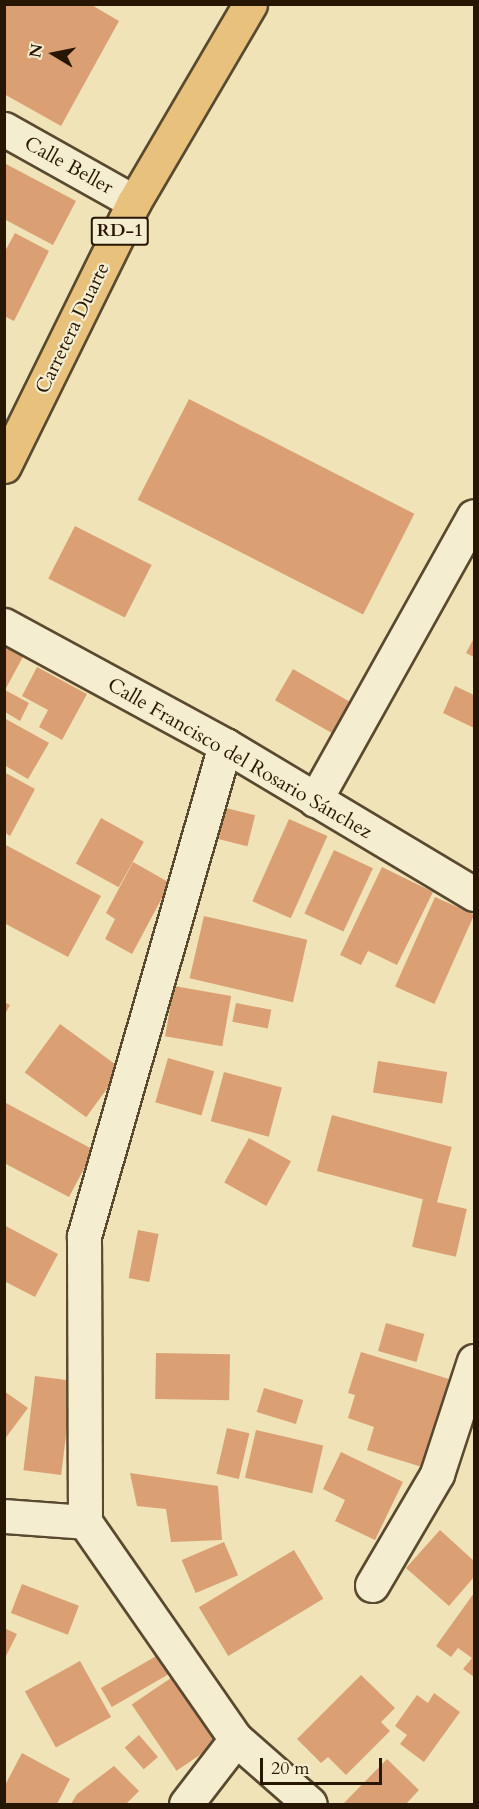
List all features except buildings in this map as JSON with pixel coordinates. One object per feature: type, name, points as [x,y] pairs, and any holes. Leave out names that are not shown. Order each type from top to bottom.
[{"type":"main road","name":"Carretera Duarte","points":[[4,466],[134,202],[250,4]]},
{"type":"street","name":"Calle Beller","points":[[4,129],[134,202]]},
{"type":"street","points":[[315,800],[474,516]]},
{"type":"street","name":"Calle Francisco del Rosario Sánchez","points":[[4,625],[225,745],[474,894]]},
{"type":"street","points":[[225,745],[84,1236],[85,1522],[237,1739],[310,1804]]},
{"type":"street","points":[[372,1585],[437,1474],[474,1361]]},
{"type":"street","points":[[4,1516],[85,1522]]},
{"type":"street","points":[[186,1804],[237,1739]]}]
